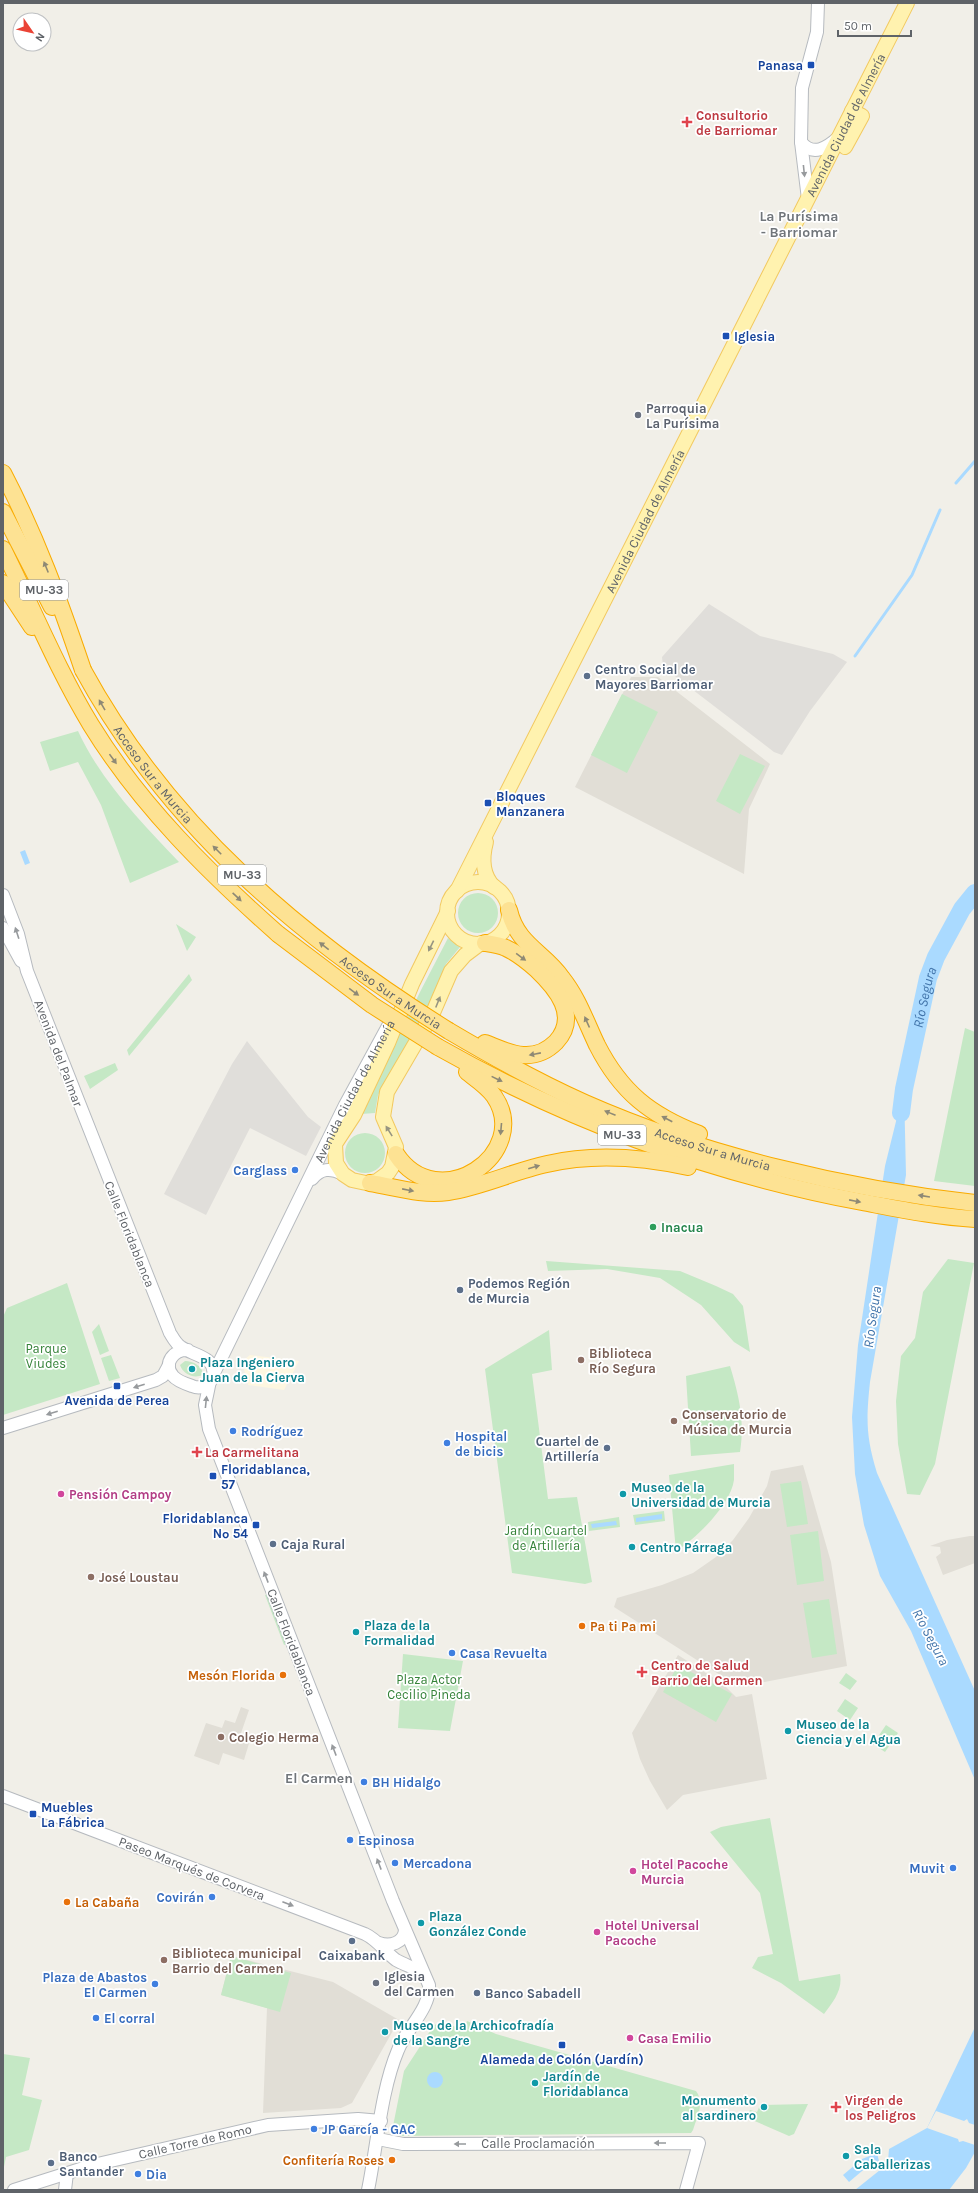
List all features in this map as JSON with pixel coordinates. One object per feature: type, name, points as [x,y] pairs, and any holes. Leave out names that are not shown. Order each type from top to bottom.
[{"type":"highway","points":[[3,473],[42,556],[58,597],[82,670]]},
{"type":"highway","name":"Acceso Sur a Murcia","points":[[3,512],[82,670],[108,714],[146,769],[178,809],[239,872],[287,915],[340,958],[394,997],[448,1032],[523,1074],[618,1116],[725,1152],[821,1177],[969,1203]]},
{"type":"highway","name":"Acceso Sur a Murcia","points":[[3,549],[65,677],[91,725],[125,774],[165,823],[215,875],[278,934],[328,973],[389,1017],[438,1048],[515,1088],[608,1130],[695,1160],[817,1194],[970,1219]]},
{"type":"highway","points":[[3,583],[65,677]]},
{"type":"highway","points":[[509,910],[513,923],[524,940],[560,974],[570,988],[609,1066],[631,1095],[644,1106],[681,1127],[774,1157],[821,1177]]},
{"type":"highway","points":[[448,1032],[511,1053],[531,1055],[547,1050],[559,1038],[564,1030],[566,1010],[556,989],[529,963],[512,950],[483,943]]},
{"type":"highway","points":[[396,1154],[403,1164],[418,1174],[435,1181],[444,1180],[462,1176],[481,1167],[488,1160],[499,1142],[501,1116],[494,1096],[438,1048]]},
{"type":"highway","points":[[370,1183],[416,1191],[448,1192],[547,1164],[573,1160],[621,1157],[676,1164],[817,1194]]},
{"type":"main road","points":[[808,199],[801,142],[803,80],[817,32],[818,3]]},
{"type":"main road","name":"Avenida Ciudad de Almería","points":[[457,891],[907,3]]},
{"type":"main road","points":[[824,168],[840,157],[862,116],[852,111]]},
{"type":"main road","points":[[801,142],[807,148],[815,151],[827,147],[840,136]]},
{"type":"main road","name":"Avenida Ciudad de Almería","points":[[491,825],[484,860],[488,877],[494,887]]},
{"type":"main road","points":[[370,1183],[377,1181],[388,1173],[395,1161],[396,1154],[394,1142],[384,1122],[384,1103],[387,1092],[432,1016],[451,971],[462,958],[483,943],[497,937],[505,928],[509,910],[504,897],[494,887],[485,883],[475,882],[465,885],[457,891],[450,900],[448,911],[451,926],[457,935],[470,943],[483,943]]},
{"type":"main road","name":"Avenida del Palmar","points":[[3,896],[18,934],[27,971],[91,1135]]},
{"type":"main road","name":"Avenida Ciudad de Almería","points":[[212,1377],[227,1343],[306,1187],[368,1059],[412,984],[448,911]]},
{"type":"main road","name":"Avenida del Palmar","points":[[3,928],[27,971]]},
{"type":"main road","points":[[343,1174],[334,1157],[335,1144],[354,1115],[386,1048],[412,984]]},
{"type":"main road","name":"Calle Floridablanca","points":[[91,1135],[170,1332],[173,1348],[170,1361]]},
{"type":"main road","name":"Avenida Ciudad de Almería","points":[[306,1187],[320,1171],[333,1170],[357,1182],[370,1183]]},
{"type":"main road","name":"Calle Floridablanca","points":[[170,1332],[179,1345],[188,1350]]},
{"type":"main road","name":"Avenida Ciudad de Almería","points":[[207,1360],[215,1357],[227,1343]]},
{"type":"main road","points":[[3,1428],[155,1381],[162,1376],[170,1361],[179,1351],[188,1350],[207,1360],[213,1367],[212,1377],[203,1387],[192,1386],[173,1376],[170,1361]]},
{"type":"main road","name":"Calle Floridablanca","points":[[212,1377],[205,1404],[208,1429],[393,1901],[406,1930]]},
{"type":"main road","name":"Paseo Marqués de Corvera","points":[[3,1796],[365,1934],[379,1943]]},
{"type":"main road","points":[[379,1943],[387,1945],[396,1943],[406,1930]]},
{"type":"main road","points":[[368,2190],[394,2058],[405,2035],[428,1997],[429,1985],[406,1930]]},
{"type":"main road","points":[[379,1943],[396,1960],[418,1970],[425,1976]]},
{"type":"main road","name":"Calle Torre de Romo","points":[[14,2190],[67,2173],[126,2157],[268,2125],[358,2119],[381,2121]]},
{"type":"main road","name":"Calle Proclamación","points":[[378,2139],[403,2144],[699,2143],[686,2190]]},
{"type":"main road","points":[[65,2190],[67,2173]]},
{"type":"shaded area","points":[[709,604],[760,636],[833,654],[847,662],[810,711],[782,755],[774,752],[663,667],[662,657]]},
{"type":"shaded area","points":[[631,677],[658,677],[770,764],[749,809],[744,874],[575,787]]},
{"type":"shaded area","points":[[247,1041],[308,1117],[321,1127],[306,1156],[250,1128],[206,1215],[164,1194],[232,1064]]},
{"type":"shaded area","points":[[250,1355],[299,1361],[284,1390],[248,1385],[244,1369],[245,1359]]},
{"type":"shaded area","points":[[803,1465],[831,1562],[847,1666],[739,1687],[614,1607],[617,1598],[662,1585],[693,1573],[716,1557],[733,1540],[749,1518],[767,1486],[771,1471]]},
{"type":"shaded area","points":[[975,1536],[975,1563],[943,1575],[936,1557],[941,1553],[940,1547],[930,1546],[947,1540]]},
{"type":"shaded area","points":[[678,1655],[723,1684],[736,1697],[752,1694],[767,1779],[683,1795],[667,1810],[650,1781],[640,1759],[632,1733]]},
{"type":"shaded area","name":"Colegio Herma","points":[[241,1707],[249,1710],[240,1736],[250,1740],[244,1760],[223,1753],[219,1765],[194,1756],[206,1723],[222,1728],[225,1720],[235,1723]]},
{"type":"shaded area","points":[[231,1956],[333,1982],[399,2020],[352,2103],[341,2108],[263,2113],[267,2008],[221,1995]]},
{"type":"green space","points":[[622,694],[658,712],[627,773],[591,755]]},
{"type":"green space","points":[[78,731],[87,749],[110,784],[150,832],[179,862],[130,883],[101,805],[78,762],[50,771],[40,742]]},
{"type":"green space","points":[[740,754],[765,766],[740,814],[716,801]]},
{"type":"green space","points":[[482,893],[489,896],[495,902],[498,913],[497,921],[489,930],[482,933],[474,933],[467,930],[459,921],[458,909],[461,902],[470,894]]},
{"type":"green space","points":[[176,924],[196,937],[187,951]]},
{"type":"green space","points":[[448,938],[460,947],[446,964],[432,1002],[378,1095],[375,1113],[361,1114],[420,992]]},
{"type":"green space","points":[[189,974],[192,980],[129,1056],[127,1050]]},
{"type":"green space","points":[[965,1028],[975,1032],[975,1186],[934,1181]]},
{"type":"green space","points":[[115,1063],[118,1070],[90,1089],[84,1076]]},
{"type":"green space","points":[[369,1133],[376,1136],[382,1142],[385,1153],[384,1161],[376,1170],[369,1173],[361,1173],[354,1170],[346,1161],[345,1149],[348,1142],[357,1134]]},
{"type":"green space","points":[[948,1259],[974,1263],[935,1464],[920,1495],[907,1494],[898,1444],[896,1401],[901,1356],[915,1338],[923,1292]]},
{"type":"green space","points":[[546,1261],[680,1271],[716,1286],[733,1294],[743,1306],[750,1352],[734,1342],[701,1305],[660,1278],[607,1269],[548,1271]]},
{"type":"green space","name":"Parque Viudes","points":[[67,1283],[100,1384],[3,1415],[3,1317],[7,1308]]},
{"type":"green space","points":[[99,1324],[109,1351],[100,1355],[92,1332]]},
{"type":"green space","name":"Jardín Cuartel de Artillería","points":[[549,1330],[552,1370],[532,1374],[548,1499],[577,1497],[592,1582],[585,1584],[512,1573],[485,1369]]},
{"type":"green space","points":[[111,1355],[120,1378],[109,1381],[101,1358]]},
{"type":"green space","points":[[185,1361],[197,1365],[203,1372],[203,1375],[192,1376],[183,1371],[180,1365]]},
{"type":"green space","points":[[730,1366],[740,1408],[742,1429],[740,1452],[691,1456],[686,1376]]},
{"type":"green space","points":[[734,1464],[734,1480],[726,1500],[720,1510],[702,1530],[676,1551],[669,1475]]},
{"type":"green space","points":[[801,1481],[808,1524],[787,1527],[780,1484]]},
{"type":"green space","points":[[664,1511],[665,1521],[635,1525],[633,1515]]},
{"type":"green space","points":[[619,1517],[620,1527],[589,1531],[588,1522]]},
{"type":"green space","points":[[818,1531],[824,1581],[797,1585],[790,1535]]},
{"type":"green space","points":[[267,1594],[286,1644],[284,1645],[265,1595]]},
{"type":"green space","points":[[829,1599],[837,1654],[812,1658],[803,1603]]},
{"type":"green space","name":"Plaza Actor Cecilio Pineda","points":[[403,1654],[463,1661],[450,1731],[398,1728]]},
{"type":"green space","points":[[678,1665],[732,1694],[716,1722],[663,1692]]},
{"type":"green space","points":[[846,1673],[857,1681],[850,1690],[839,1683]]},
{"type":"green space","points":[[845,1699],[858,1708],[850,1720],[837,1711]]},
{"type":"green space","points":[[886,1725],[898,1733],[885,1752],[873,1744]]},
{"type":"green space","points":[[770,1818],[799,1981],[840,1974],[841,1980],[839,1991],[824,2014],[781,1983],[752,1968],[758,1957],[773,1954],[760,1893],[710,1832],[721,1827]]},
{"type":"green space","points":[[231,1956],[291,1973],[280,2012],[221,1995]]},
{"type":"green space","name":"Jardín de Floridablanca","points":[[467,2021],[496,2034],[696,2091],[699,2096],[700,2105],[693,2130],[691,2133],[400,2136],[393,2126],[404,2071],[434,2025],[441,2023],[464,2029]]},
{"type":"green space","points":[[3,2054],[30,2058],[22,2095],[42,2100],[29,2150],[6,2157],[3,2172]]},
{"type":"green space","points":[[808,2104],[794,2134],[789,2136],[750,2119],[748,2114],[750,2110],[757,2112],[760,2105]]},
{"type":"water","points":[[25,850],[30,863],[25,865],[20,852]]},
{"type":"water","points":[[904,1089],[906,1175],[870,1382],[868,1407],[869,1438],[877,1473],[975,1691],[975,1780],[911,1631],[880,1576],[864,1525],[855,1474],[852,1417],[858,1345],[885,1166]]},
{"type":"water","points":[[662,1514],[662,1519],[636,1522],[636,1518]]},
{"type":"water","points":[[616,1521],[617,1525],[592,1528],[591,1524]]},
{"type":"water","points":[[975,2027],[975,2152],[966,2168],[949,2190],[855,2190],[885,2166],[888,2161],[889,2149],[927,2128]]},
{"type":"water","points":[[435,2072],[441,2074],[443,2080],[441,2086],[435,2088],[429,2086],[427,2080],[429,2074]]},
{"type":"water","points":[[877,2153],[879,2161],[868,2166],[849,2182],[843,2175],[862,2159]]},
{"type":"pier","points":[[936,2111],[964,2121],[967,2119],[969,2123],[975,2125],[975,2145],[963,2141],[959,2142],[958,2139],[927,2128]]},
{"type":"waterway","points":[[956,483],[975,461]]},
{"type":"waterway","points":[[855,656],[912,575],[940,510]]},
{"type":"waterway","name":"Río Segura","points":[[901,1113],[904,1089],[928,978],[936,957],[962,909],[975,893]]},
{"type":"place","name":"Panasa","points":[[811,65]]},
{"type":"place","name":"Consultorio de Barriomar","points":[[687,122]]},
{"type":"place","name":"Iglesia","points":[[726,336]]},
{"type":"place","name":"Parroquia La Purísima","points":[[638,415]]},
{"type":"place","name":"Centro Social de Mayores Barriomar","points":[[587,676]]},
{"type":"place","name":"Bloques Manzanera","points":[[488,803]]},
{"type":"place","name":"Carglass","points":[[295,1170]]},
{"type":"place","name":"Inacua","points":[[653,1227]]},
{"type":"place","name":"Podemos Región de Murcia","points":[[460,1290]]},
{"type":"place","name":"Biblioteca Río Segura","points":[[581,1360]]},
{"type":"place","name":"Plaza Ingeniero Juan de la Cierva","points":[[192,1369]]},
{"type":"place","name":"Avenida de Perea","points":[[117,1386]]},
{"type":"place","name":"Conservatorio de Música de Murcia","points":[[674,1421]]},
{"type":"place","name":"Rodríguez","points":[[233,1431]]},
{"type":"place","name":"Hospital de bicis","points":[[447,1443]]},
{"type":"place","name":"Cuartel de Artillería","points":[[607,1448]]},
{"type":"place","name":"La Carmelitana","points":[[197,1452]]},
{"type":"place","name":"Floridablanca, 57","points":[[213,1476]]},
{"type":"place","name":"Pensión Campoy","points":[[61,1494]]},
{"type":"place","name":"Museo de la Universidad de Murcia","points":[[623,1494]]},
{"type":"place","name":"Floridablanca Nº 54","points":[[256,1525]]},
{"type":"place","name":"Caja Rural","points":[[273,1544]]},
{"type":"place","name":"Centro Párraga","points":[[632,1547]]},
{"type":"place","name":"José Loustau","points":[[91,1577]]},
{"type":"place","name":"Pa ti Pa mi","points":[[582,1626]]},
{"type":"place","name":"Plaza de la Formalidad","points":[[356,1632]]},
{"type":"place","name":"Casa Revuelta","points":[[452,1653]]},
{"type":"place","name":"Centro de Salud Barrio del Carmen","points":[[642,1672]]},
{"type":"place","name":"Mesón Florida","points":[[283,1675]]},
{"type":"place","name":"Museo de la Ciencia y el Agua","points":[[788,1731]]},
{"type":"place","name":"Colegio Herma","points":[[221,1737]]},
{"type":"place","name":"BH Hidalgo","points":[[364,1782]]},
{"type":"place","name":"Muebles La Fábrica","points":[[33,1814]]},
{"type":"place","name":"Espinosa","points":[[350,1840]]},
{"type":"place","name":"Mercadona","points":[[395,1863]]},
{"type":"place","name":"Muvit","points":[[953,1868]]},
{"type":"place","name":"Hotel Pacoche Murcia","points":[[633,1871]]},
{"type":"place","name":"Covirán","points":[[212,1897]]},
{"type":"place","name":"La Cabaña","points":[[67,1902]]},
{"type":"place","name":"Plaza González Conde","points":[[421,1923]]},
{"type":"place","name":"Hotel Universal Pacoche","points":[[597,1932]]},
{"type":"place","name":"Caixabank","points":[[352,1941]]},
{"type":"place","name":"Biblioteca municipal Barrio del Carmen","points":[[164,1960]]},
{"type":"place","name":"Iglesia del Carmen","points":[[376,1983]]},
{"type":"place","name":"Plaza de Abastos El Carmen","points":[[155,1984]]},
{"type":"place","name":"Banco Sabadell","points":[[477,1993]]},
{"type":"place","name":"El corral","points":[[96,2018]]},
{"type":"place","name":"Museo de la Archicofradía de la Sangre","points":[[385,2032]]},
{"type":"place","name":"Casa Emilio","points":[[630,2038]]},
{"type":"place","name":"Alameda de Colón (Jardín)","points":[[562,2045]]},
{"type":"place","name":"Jardín de Floridablanca","points":[[535,2083]]},
{"type":"place","name":"Monumento al sardinero","points":[[764,2107]]},
{"type":"place","name":"Virgen de los Peligros","points":[[836,2107]]},
{"type":"place","name":"JP García - GAC","points":[[314,2129]]},
{"type":"place","name":"Sala Caballerizas","points":[[846,2156]]},
{"type":"place","name":"Confitería Roses","points":[[392,2160]]},
{"type":"place","name":"Banco Santander","points":[[51,2163]]},
{"type":"place","name":"Dia","points":[[138,2174]]},
{"type":"district","name":"La Purísima - Barriomar","points":[[799,224]]},
{"type":"district","name":"El Carmen","points":[[319,1778]]}]
